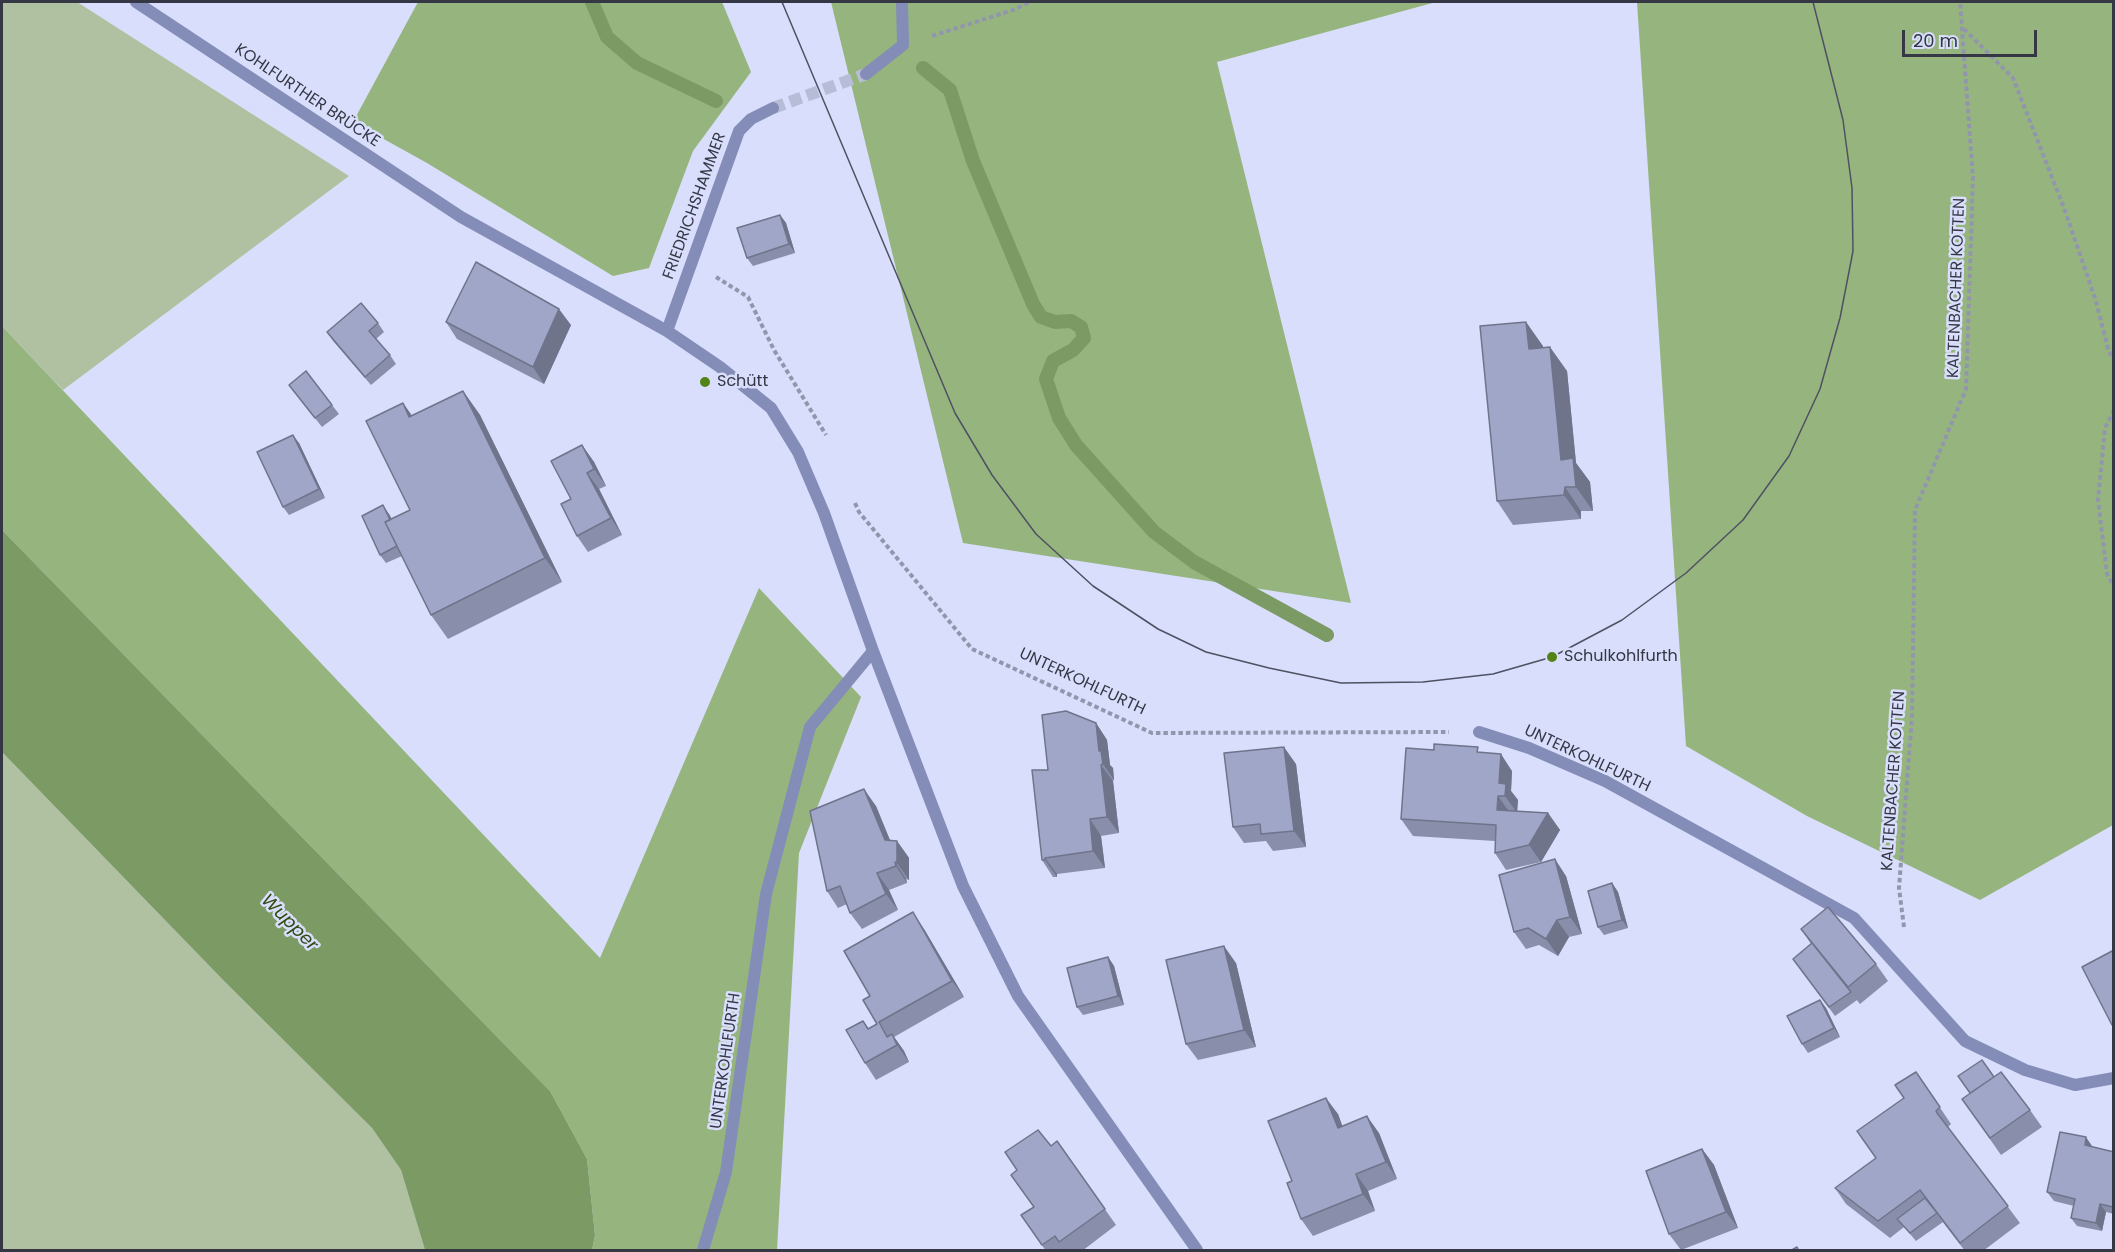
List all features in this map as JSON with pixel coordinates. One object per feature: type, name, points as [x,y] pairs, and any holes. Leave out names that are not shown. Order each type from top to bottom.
[{"type":"street","name":"KOHLFURTHER BRÜCKE","points":[[136,2],[460,217],[667,331]]},
{"type":"street","points":[[866,74],[903,45],[902,2]]},
{"type":"street","name":"FRIEDRICHSHAMMER","points":[[667,331],[739,131],[751,119],[773,108]]},
{"type":"street","points":[[667,331],[720,367],[771,408],[798,452],[824,513],[873,651],[963,886],[1018,996],[1197,1251]]},
{"type":"street","name":"UNTERKOHLFURTH","points":[[704,1251],[726,1172],[766,894],[810,727],[873,651]]},
{"type":"street","name":"UNTERKOHLFURTH","points":[[1479,732],[1529,748],[1605,781],[1854,918],[1965,1041],[2025,1070],[2075,1085],[2114,1078]]},
{"type":"path","points":[[903,45],[1013,10],[1030,2]]},
{"type":"path","name":"KALTENBACHER KOTTEN","points":[[1899,888],[1912,716],[1915,510],[1966,389],[1973,178],[1960,2]]},
{"type":"path","points":[[1963,28],[2013,78],[2068,219],[2096,298],[2109,352],[2114,359]]},
{"type":"path","points":[[692,261],[748,297],[774,350],[824,429],[828,440]]},
{"type":"path","points":[[2114,410],[2104,428],[2098,500],[2107,574],[2114,587]]},
{"type":"path","name":"UNTERKOHLFURTH","points":[[854,501],[859,512],[972,649],[1152,733],[1479,732]]},
{"type":"shaded area","points":[[2,2],[77,2],[349,176],[63,390],[2,326]]},
{"type":"shaded area","points":[[418,2],[722,2],[751,72],[693,151],[649,268],[613,276],[427,163],[353,122]]},
{"type":"shaded area","points":[[831,2],[1436,2],[1217,62],[1351,603],[963,543]]},
{"type":"shaded area","points":[[1637,2],[2113,2],[2113,825],[1980,900],[1807,816],[1686,746]]},
{"type":"shaded area","points":[[2,326],[600,958],[759,588],[861,697],[799,853],[777,1250],[592,1250],[595,1235],[587,1159],[550,1091],[2,530]]},
{"type":"shaded area","points":[[2,752],[225,982],[372,1128],[401,1170],[425,1250],[2,1250]]},
{"type":"water","name":"Wupper","points":[[2,530],[550,1091],[587,1159],[595,1235],[592,1250],[425,1250],[401,1170],[372,1128],[225,982],[2,752]]},
{"type":"building","points":[[780,215],[789,244],[747,258],[737,228]]},
{"type":"building","points":[[476,262],[559,309],[533,367],[446,322]]},
{"type":"building","points":[[361,303],[378,323],[369,331],[390,355],[365,377],[327,332]]},
{"type":"building","points":[[1526,322],[1529,349],[1550,347],[1561,460],[1573,458],[1576,487],[1565,487],[1564,495],[1497,501],[1480,326]]},
{"type":"building","points":[[306,371],[332,405],[315,418],[289,385]]},
{"type":"building","points":[[463,391],[545,558],[431,615],[385,522],[410,510],[366,421],[403,403],[409,417]]},
{"type":"building","points":[[293,435],[319,489],[283,507],[257,452]]},
{"type":"building","points":[[582,445],[594,469],[587,473],[611,518],[577,536],[561,504],[571,499],[551,461]]},
{"type":"building","points":[[383,505],[390,520],[385,522],[397,546],[380,555],[362,516]]},
{"type":"building","points":[[1066,711],[1096,723],[1103,764],[1101,765],[1107,817],[1090,819],[1093,851],[1042,860],[1032,770],[1048,770],[1042,715]]},
{"type":"building","points":[[1434,744],[1478,747],[1477,752],[1501,754],[1499,783],[1506,784],[1505,796],[1498,796],[1497,810],[1548,813],[1529,845],[1495,853],[1496,825],[1401,819],[1406,748],[1434,750]]},
{"type":"building","points":[[1284,747],[1294,831],[1261,834],[1260,824],[1233,827],[1224,753]]},
{"type":"building","points":[[864,789],[885,840],[897,841],[897,863],[895,862],[896,866],[877,873],[886,894],[850,913],[840,886],[827,891],[810,811]]},
{"type":"building","points":[[1555,859],[1570,917],[1557,920],[1546,939],[1528,928],[1514,932],[1499,875]]},
{"type":"building","points":[[1612,883],[1622,920],[1598,927],[1588,891]]},
{"type":"building","points":[[1828,907],[1876,964],[1848,987],[1801,929]]},
{"type":"building","points":[[913,912],[952,981],[879,1022],[887,1037],[892,1034],[897,1045],[865,1063],[846,1030],[863,1021],[868,1029],[877,1024],[863,1000],[870,996],[844,951]]},
{"type":"building","points":[[1812,943],[1851,992],[1829,1007],[1793,959]]},
{"type":"building","points":[[1224,946],[1244,1030],[1186,1044],[1166,960]]},
{"type":"building","points":[[2114,950],[2114,1024],[2112,1025],[2082,967]]},
{"type":"building","points":[[1108,957],[1118,996],[1077,1007],[1067,968]]},
{"type":"building","points":[[1820,1000],[1834,1028],[1802,1044],[1787,1016]]},
{"type":"building","points":[[1982,1060],[1994,1077],[1970,1093],[1958,1076]]},
{"type":"building","points":[[1916,1072],[1940,1107],[1937,1113],[2008,1206],[1960,1243],[1920,1190],[1878,1221],[1835,1188],[1876,1158],[1857,1131],[1904,1098],[1895,1085]]},
{"type":"building","points":[[2001,1072],[2030,1110],[1990,1138],[1962,1099]]},
{"type":"building","points":[[1326,1098],[1338,1128],[1367,1116],[1386,1162],[1356,1174],[1363,1194],[1301,1219],[1287,1183],[1292,1181],[1268,1121]]},
{"type":"building","points":[[1038,1130],[1051,1146],[1057,1141],[1105,1209],[1059,1242],[1055,1236],[1042,1245],[1021,1215],[1034,1207],[1011,1175],[1017,1170],[1005,1152]]},
{"type":"building","points":[[2060,1132],[2086,1137],[2085,1145],[2114,1152],[2113,1207],[2100,1204],[2096,1223],[2071,1218],[2075,1199],[2047,1192]]},
{"type":"building","points":[[1702,1149],[1726,1212],[1669,1234],[1646,1171]]},
{"type":"building","points":[[1925,1198],[1937,1213],[1910,1233],[1897,1219]]},
{"type":"waterway","points":[[592,2],[607,37],[637,63],[716,101]]},
{"type":"waterway","points":[[923,68],[950,90],[973,161],[1033,304],[1041,317],[1055,322],[1071,321],[1081,327],[1084,338],[1073,350],[1053,361],[1046,379],[1059,418],[1076,445],[1154,532],[1194,562],[1327,635]]},
{"type":"tunnel","points":[[773,108],[866,74]]},
{"type":"tram line","points":[[782,2],[955,413],[992,475],[1036,534],[1093,586],[1158,629],[1206,652],[1341,683],[1423,682],[1493,674],[1552,657],[1622,620],[1686,573],[1743,520],[1789,456],[1820,389],[1840,318],[1853,251],[1852,188],[1843,120],[1813,2]]},
{"type":"place","name":"Schütt","points":[[705,382]]},
{"type":"place","name":"Schulkohlfurth","points":[[1552,657]]}]
